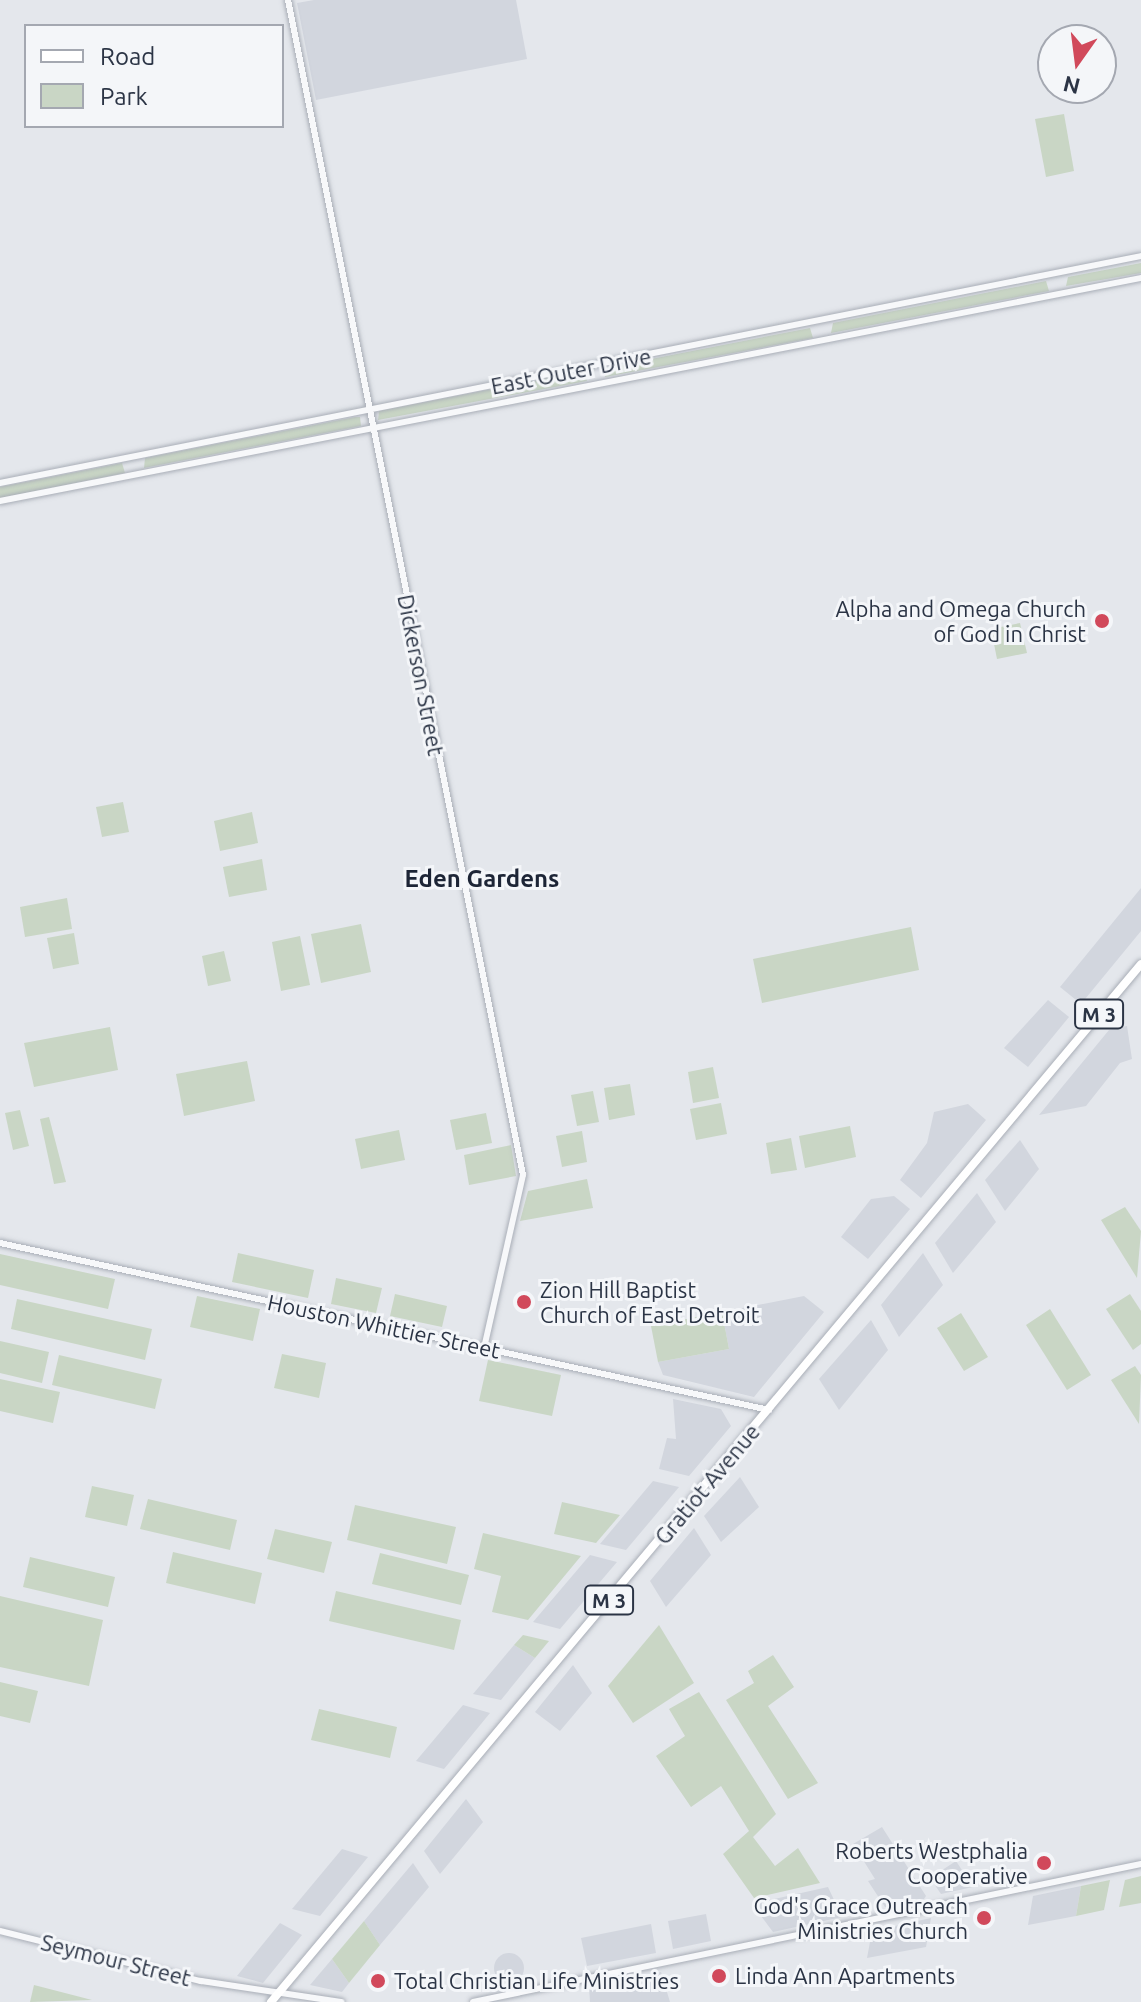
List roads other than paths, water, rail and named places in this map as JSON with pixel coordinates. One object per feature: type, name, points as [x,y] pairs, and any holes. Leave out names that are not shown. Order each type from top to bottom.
[{"type":"main road","name":"Gratiot Avenue","points":[[271,2002],[1141,964]]},
{"type":"street","name":"Dickerson Street","points":[[288,0],[523,1175],[484,1348]]},
{"type":"street","name":"East Outer Drive","points":[[0,483],[1141,256]]},
{"type":"street","name":"East Outer Drive","points":[[0,501],[1141,278]]},
{"type":"street","name":"Houston Whittier Street","points":[[0,1243],[769,1410]]},
{"type":"street","points":[[473,2002],[1141,1864]]},
{"type":"street","name":"Seymour Street","points":[[0,1931],[201,1981],[341,2002]]},
{"type":"place","name":"Alpha and Omega Church of God in Christ","points":[[1102,621]]},
{"type":"place","name":"Zion Hill Baptist Church of East Detroit","points":[[524,1302]]},
{"type":"place","name":"Roberts Westphalia Cooperative","points":[[1044,1863]]},
{"type":"place","name":"God's Grace Outreach Ministries Church","points":[[984,1918]]},
{"type":"place","name":"Linda Ann Apartments","points":[[719,1976]]},
{"type":"place","name":"Total Christian Life Ministries","points":[[378,1981]]},
{"type":"district","name":"Eden Gardens","points":[[482,879]]}]
